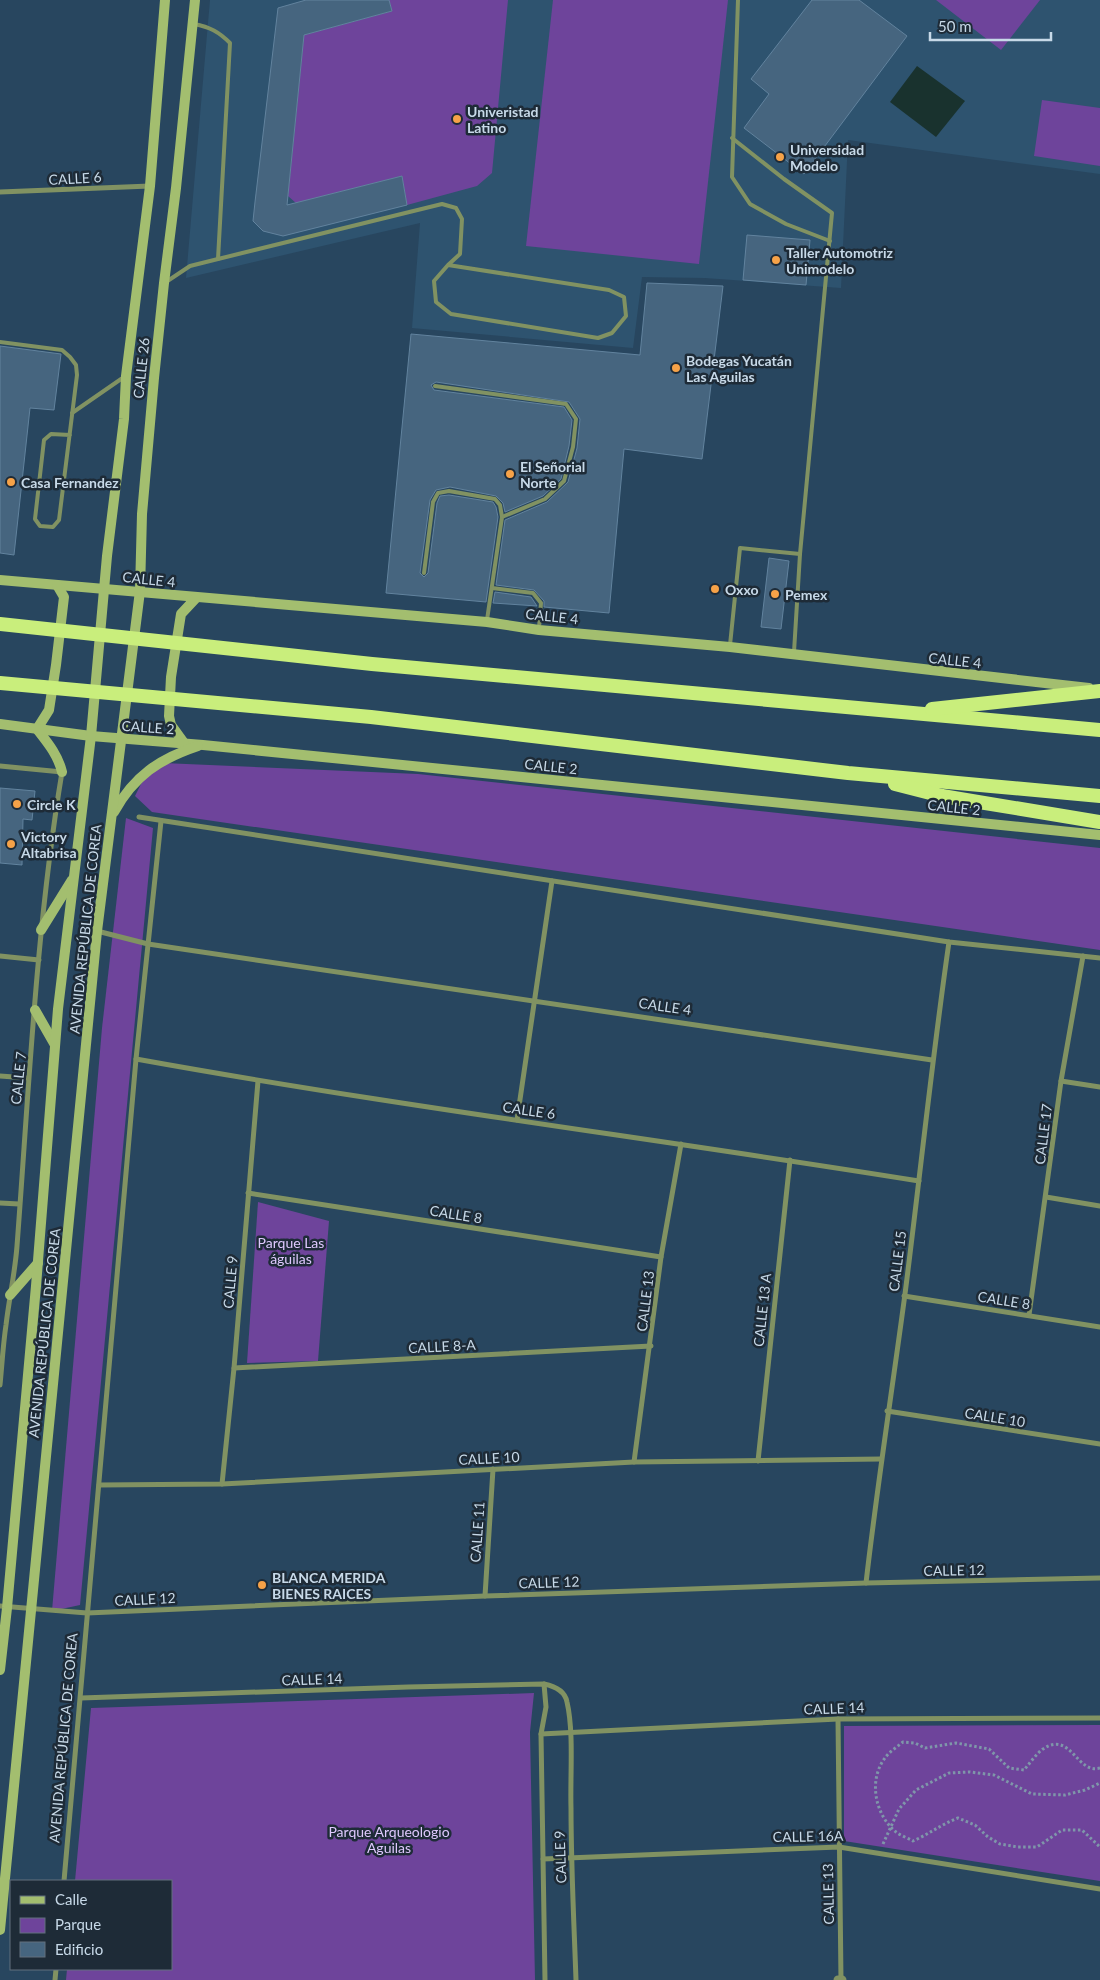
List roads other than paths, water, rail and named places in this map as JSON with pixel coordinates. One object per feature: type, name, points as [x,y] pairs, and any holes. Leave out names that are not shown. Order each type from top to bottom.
[{"type":"highway","points":[[0,624],[372,664],[1100,730]]},
{"type":"highway","points":[[0,684],[371,717],[848,773],[1100,796]]},
{"type":"highway","points":[[899,713],[1100,690]]},
{"type":"highway","points":[[848,773],[942,796],[1100,822]]},
{"type":"main road","name":"CALLE 26","points":[[105,588],[107,556],[124,419],[126,376],[150,186],[165,0]]},
{"type":"main road","name":"CALLE 26","points":[[122,738],[140,591],[142,514],[164,283],[176,188],[195,0]]},
{"type":"main road","name":"CALLE 4","points":[[0,580],[487,622],[539,630],[793,654],[1100,690]]},
{"type":"main road","points":[[57,585],[64,597],[57,655],[49,710],[37,729],[60,761],[62,772]]},
{"type":"main road","name":"AVENIDA REPÚBLICA DE COREA","points":[[0,1670],[4,1607],[38,1264],[55,1045],[73,877],[91,736],[105,588]]},
{"type":"main road","points":[[184,743],[171,725],[168,716],[171,677],[181,614],[196,598]]},
{"type":"main road","name":"CALLE 2","points":[[0,724],[91,736],[184,743],[1100,835]]},
{"type":"main road","name":"AVENIDA REPÚBLICA DE COREA","points":[[0,1930],[97,931],[122,738]]},
{"type":"main road","points":[[111,817],[125,793],[156,764],[173,754],[203,745]]},
{"type":"main road","points":[[41,930],[73,877]]},
{"type":"main road","points":[[35,1010],[55,1045]]},
{"type":"main road","points":[[10,1295],[38,1264]]},
{"type":"street","name":"CALLE 6","points":[[0,192],[150,186]]},
{"type":"street","points":[[0,766],[62,772]]},
{"type":"street","name":"CALLE 7","points":[[0,1385],[3,1326],[17,1248],[28,1078],[41,930],[62,772]]},
{"type":"street","points":[[139,817],[949,942],[1100,958]]},
{"type":"street","name":"AVENIDA REPÚBLICA DE COREA","points":[[64,1880],[136,1059],[161,821]]},
{"type":"street","points":[[517,1120],[536,1001],[552,881]]},
{"type":"street","name":"CALLE 4","points":[[97,931],[148,944],[932,1060]]},
{"type":"street","name":"CALLE 15","points":[[866,1583],[880,1459],[904,1296],[932,1060],[949,942]]},
{"type":"street","points":[[0,956],[39,960]]},
{"type":"street","name":"CALLE 17","points":[[1029,1315],[1061,1081],[1083,956]]},
{"type":"street","name":"CALLE 6","points":[[136,1059],[258,1081],[919,1181]]},
{"type":"street","points":[[0,1076],[28,1078]]},
{"type":"street","name":"CALLE 9","points":[[222,1484],[234,1368],[258,1081]]},
{"type":"street","points":[[1061,1081],[1100,1087]]},
{"type":"street","name":"CALLE 13","points":[[634,1462],[661,1257],[681,1144]]},
{"type":"street","name":"CALLE 13 A","points":[[758,1461],[790,1160]]},
{"type":"street","name":"CALLE 8","points":[[248,1194],[661,1257]]},
{"type":"street","points":[[1046,1197],[1100,1206]]},
{"type":"street","points":[[0,1203],[19,1204]]},
{"type":"street","name":"CALLE 8","points":[[904,1296],[1100,1327]]},
{"type":"street","name":"CALLE 8-A","points":[[234,1368],[650,1346]]},
{"type":"street","name":"CALLE 10","points":[[887,1411],[1100,1444]]},
{"type":"street","name":"CALLE 10","points":[[99,1485],[222,1484],[634,1462],[880,1459]]},
{"type":"street","name":"CALLE 11","points":[[484,1596],[492,1470]]},
{"type":"street","name":"CALLE 12","points":[[4,1607],[88,1613],[484,1596],[866,1583],[1100,1578]]},
{"type":"street","points":[[541,1734],[546,1707],[544,1684],[553,1686],[562,1692],[567,1700],[570,1733]]},
{"type":"street","name":"CALLE 14","points":[[81,1698],[408,1686],[544,1684]]},
{"type":"street","name":"CALLE 14","points":[[541,1734],[838,1719],[1100,1718]]},
{"type":"street","name":"CALLE 13","points":[[838,1719],[840,1980]]},
{"type":"street","name":"CALLE 9","points":[[570,1733],[571,1857],[576,1980]]},
{"type":"street","name":"CALLE 9","points":[[541,1734],[545,1980]]},
{"type":"street","name":"CALLE 16A","points":[[543,1859],[839,1847],[1100,1889]]},
{"type":"lane","points":[[738,0],[732,177],[750,204],[786,224],[830,242]]},
{"type":"lane","points":[[192,24],[208,27],[222,35],[230,44],[218,258]]},
{"type":"lane","points":[[732,138],[784,179],[832,212],[800,554],[793,654]]},
{"type":"lane","points":[[164,283],[190,266],[218,258],[442,204],[456,208],[462,219],[460,254],[448,265],[434,282],[436,302],[451,314],[598,338],[612,333],[626,316],[624,297],[608,290],[448,265]]},
{"type":"lane","points":[[0,342],[62,350],[70,356],[76,365],[77,375],[70,435],[59,520],[53,527],[40,526],[35,519],[44,440],[51,434],[70,435]]},
{"type":"lane","points":[[72,413],[126,376]]},
{"type":"lane","points":[[435,386],[566,404],[576,419],[573,447],[564,481],[545,499],[502,517]]},
{"type":"lane","points":[[424,573],[433,502],[438,493],[449,491],[495,499],[500,505],[502,517],[487,622]]},
{"type":"lane","points":[[730,648],[740,548],[800,554]]},
{"type":"lane","points":[[492,588],[533,593],[542,603],[539,630]]},
{"type":"place","name":"Univeristad Latino","points":[[457,119]]},
{"type":"place","name":"Universidad Modelo","points":[[780,157]]},
{"type":"place","name":"Taller Automotriz Unimodelo","points":[[776,260]]},
{"type":"place","name":"Bodegas Yucatán Las Aguilas","points":[[676,368]]},
{"type":"place","name":"El Señorial Norte","points":[[510,474]]},
{"type":"place","name":"Casa Fernandez","points":[[11,482]]},
{"type":"place","name":"Oxxo","points":[[715,589]]},
{"type":"place","name":"Pemex","points":[[775,594]]},
{"type":"place","name":"Circle K","points":[[17,804]]},
{"type":"place","name":"Victory Altabrisa","points":[[11,844]]},
{"type":"place","name":"BLANCA MERIDA BIENES RAICES","points":[[262,1585]]},
{"type":"park label","name":"Parque Las águilas","points":[[291,1250]]},
{"type":"park label","name":"Parque Arqueologio Aguilas","points":[[389,1839]]}]
